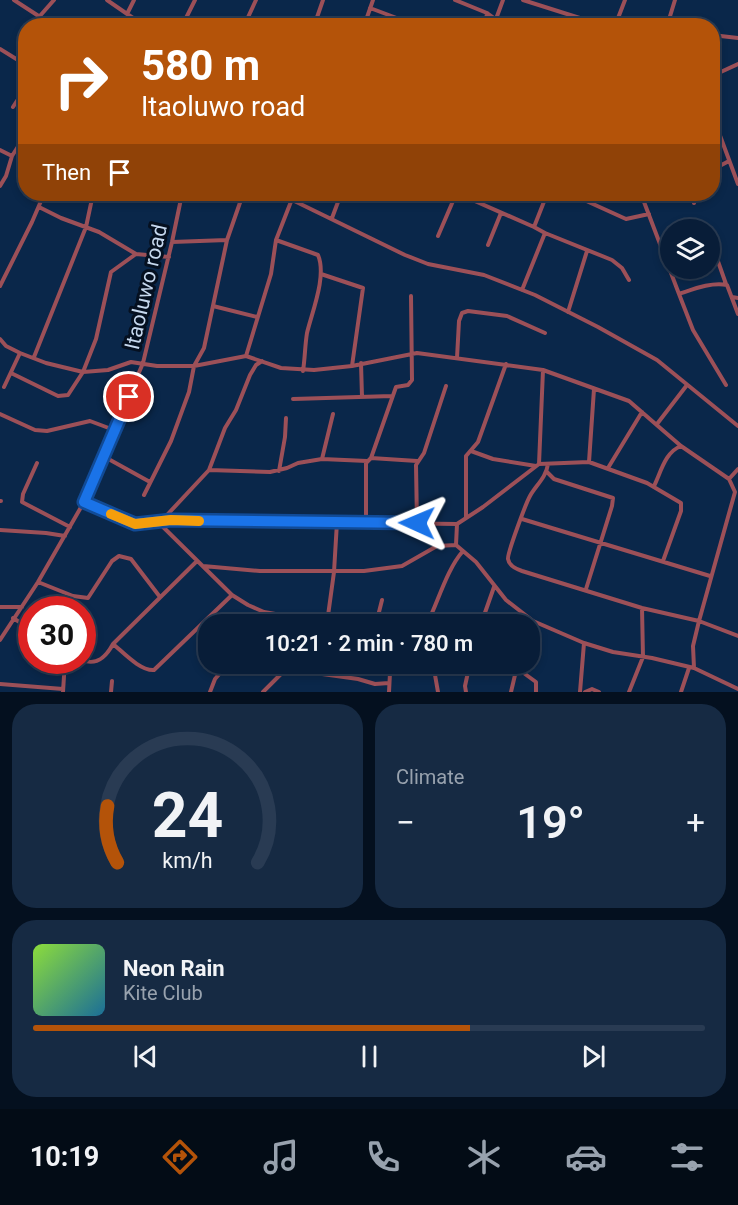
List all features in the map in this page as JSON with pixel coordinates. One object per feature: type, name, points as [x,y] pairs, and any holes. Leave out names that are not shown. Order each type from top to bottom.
[{"type":"street","points":[[14,0],[42,18]]},
{"type":"street","points":[[39,16],[54,0]]},
{"type":"street","points":[[107,0],[133,18]]},
{"type":"street","points":[[127,14],[134,0]]},
{"type":"street","points":[[186,18],[195,0]]},
{"type":"street","points":[[248,18],[256,0]]},
{"type":"street","points":[[317,18],[323,0]]},
{"type":"street","points":[[367,18],[373,0]]},
{"type":"street","points":[[455,0],[494,18]]},
{"type":"street","points":[[495,18],[503,0]]},
{"type":"street","points":[[523,0],[580,18]]},
{"type":"street","points":[[618,18],[625,0]]},
{"type":"street","points":[[669,18],[675,0]]},
{"type":"street","points":[[370,8],[397,18]]},
{"type":"street","points":[[486,18],[487,13]]},
{"type":"street","points":[[720,36],[738,38]]},
{"type":"street","points":[[0,49],[18,60]]},
{"type":"street","points":[[720,72],[738,64]]},
{"type":"street","points":[[13,107],[18,99]]},
{"type":"street","points":[[720,136],[738,184]]},
{"type":"street","points":[[0,186],[18,147]]},
{"type":"street","points":[[0,150],[12,156]]},
{"type":"street","points":[[720,166],[729,161]]},
{"type":"street","points":[[0,286],[41,201]]},
{"type":"street","points":[[34,357],[86,227],[92,201]]},
{"type":"street","name":"Itaoluwo road","points":[[29,596],[84,502],[143,363],[169,257],[180,201]]},
{"type":"street","points":[[144,495],[175,431],[189,392],[194,366],[204,348],[227,240],[241,201]]},
{"type":"street","points":[[246,356],[271,274],[276,240],[290,201]]},
{"type":"street","points":[[299,201],[405,255],[428,264],[484,275],[568,312],[657,360],[738,426]]},
{"type":"street","points":[[332,218],[338,201]]},
{"type":"street","points":[[438,236],[453,201]]},
{"type":"street","points":[[474,201],[612,260],[622,268],[629,280]]},
{"type":"street","points":[[534,227],[544,201]]},
{"type":"street","points":[[586,201],[626,219],[649,214]]},
{"type":"street","points":[[644,201],[693,330],[726,385]]},
{"type":"street","points":[[39,207],[99,232],[136,254],[169,257]]},
{"type":"street","points":[[488,245],[501,213]]},
{"type":"street","points":[[522,290],[545,233]]},
{"type":"street","points":[[172,242],[227,240]]},
{"type":"street","points":[[276,240],[318,255],[321,273],[307,336],[303,371]]},
{"type":"street","points":[[568,312],[587,251]]},
{"type":"street","points":[[11,374],[58,396],[64,397],[70,393],[83,372],[96,339],[111,272],[136,254]]},
{"type":"street","points":[[720,266],[738,314]]},
{"type":"street","points":[[321,273],[363,288],[352,366]]},
{"type":"street","points":[[679,294],[702,287],[727,285]]},
{"type":"street","points":[[366,523],[365,466],[396,387],[408,385],[411,382],[411,296]]},
{"type":"street","points":[[732,297],[738,298]]},
{"type":"street","points":[[213,306],[257,317]]},
{"type":"street","points":[[457,358],[459,321],[462,313],[468,311],[507,316],[545,333]]},
{"type":"street","points":[[0,339],[6,346],[20,353],[46,363],[83,372],[108,370],[131,362],[157,366],[194,366],[246,356],[281,368],[303,371],[352,366],[411,353],[543,370],[629,401],[681,446],[729,479],[736,492],[710,576],[693,646],[692,668],[681,692]]},
{"type":"street","points":[[4,387],[20,353]]},
{"type":"street","points":[[157,521],[174,508],[209,470],[225,428],[236,410],[250,375],[256,365],[262,362]]},
{"type":"street","points":[[361,363],[362,397]]},
{"type":"street","points":[[466,519],[466,456],[478,442],[506,364]]},
{"type":"street","points":[[538,465],[543,370]]},
{"type":"street","points":[[657,424],[687,384]]},
{"type":"street","points":[[417,523],[417,461],[424,453],[446,386]]},
{"type":"street","points":[[589,462],[594,389]]},
{"type":"street","points":[[293,399],[392,396]]},
{"type":"street","points":[[608,468],[642,412]]},
{"type":"street","points":[[0,414],[35,430],[46,431],[90,420],[114,430]]},
{"type":"street","points":[[322,459],[333,414]]},
{"type":"street","points":[[279,471],[286,418]]},
{"type":"street","points":[[654,486],[668,455],[681,446]]},
{"type":"street","points":[[471,451],[493,459],[538,465],[589,462],[654,486],[681,503],[681,510],[663,561]]},
{"type":"street","points":[[103,456],[150,482]]},
{"type":"street","points":[[209,470],[279,471],[298,463],[322,459],[417,461]]},
{"type":"street","points":[[37,463],[23,494],[22,502],[70,527]]},
{"type":"street","points":[[548,464],[547,472],[530,495],[508,555],[510,565],[522,571],[642,608],[699,621],[738,636]]},
{"type":"street","points":[[84,502],[135,524],[157,521],[457,524],[538,465]]},
{"type":"street","points":[[729,479],[738,470]]},
{"type":"street","points":[[547,472],[554,479],[613,498],[586,589]]},
{"type":"street","points":[[522,519],[710,576]]},
{"type":"street","points":[[157,521],[232,595],[264,612],[275,614]]},
{"type":"street","points":[[330,614],[337,522]]},
{"type":"street","points":[[456,545],[457,524]]},
{"type":"street","points":[[0,530],[46,533],[65,537]]},
{"type":"street","points":[[202,566],[260,571],[334,572],[402,566],[437,546],[456,545],[476,562],[506,600],[524,614]]},
{"type":"street","points":[[432,614],[453,562],[463,551]]},
{"type":"street","points":[[38,582],[73,596],[88,598],[112,561],[116,557],[123,556],[131,559],[160,597]]},
{"type":"street","points":[[96,661],[106,656],[113,644],[197,561]]},
{"type":"street","points":[[484,614],[494,586]]},
{"type":"street","points":[[212,614],[232,595]]},
{"type":"street","points":[[378,614],[382,600]]},
{"type":"street","points":[[0,607],[18,607]]},
{"type":"street","points":[[629,692],[644,657],[642,608]]},
{"type":"street","name":"Itaoluwo road","points":[[0,640],[18,612]]},
{"type":"street","points":[[13,618],[18,621]]},
{"type":"street","points":[[540,624],[613,652],[692,668],[736,688],[732,692]]},
{"type":"street","points":[[113,644],[151,671],[198,628]]},
{"type":"street","points":[[580,692],[585,643]]},
{"type":"street","points":[[0,684],[63,691],[64,674]]},
{"type":"street","points":[[210,692],[219,674]]},
{"type":"street","points":[[263,692],[279,674]]},
{"type":"street","points":[[322,674],[370,683],[389,683]]},
{"type":"street","points":[[389,692],[390,674]]},
{"type":"street","points":[[435,674],[438,692]]},
{"type":"street","points":[[466,692],[468,674]]},
{"type":"street","points":[[511,692],[516,674]]},
{"type":"street","points":[[525,674],[536,682],[536,692]]},
{"type":"street","points":[[111,692],[112,681]]},
{"type":"street","points":[[585,692],[592,689],[599,692]]},
{"type":"slow traffic","points":[[111,514],[135,524],[171,520],[199,521]]},
{"type":"route","points":[[129,397],[84,502],[127,522],[135,524],[171,520],[417,523]]}]
